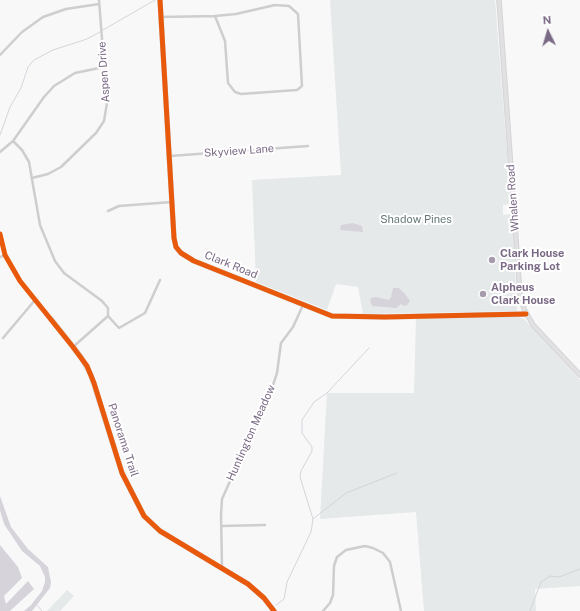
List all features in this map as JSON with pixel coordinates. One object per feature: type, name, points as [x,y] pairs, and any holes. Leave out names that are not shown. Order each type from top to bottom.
[{"type":"street","name":"Aspen Drive","points":[[32,178],[48,174],[61,167],[96,133],[103,124],[106,116],[107,103],[99,0]]},
{"type":"street","name":"Clark Road","points":[[160,0],[175,243],[181,253],[194,260],[328,315],[341,317],[526,314]]},
{"type":"street","name":"Whalen Road","points":[[499,0],[519,290],[526,314],[533,325],[580,375]]},
{"type":"street","points":[[0,55],[22,32],[43,18],[66,9],[99,4]]},
{"type":"street","points":[[161,17],[236,14],[275,5],[285,5],[293,8],[298,14],[299,21],[302,86],[297,90],[241,94],[233,90],[228,80],[223,35],[216,16]]},
{"type":"street","points":[[0,152],[13,141],[44,97],[54,86],[76,73],[104,67]]},
{"type":"street","points":[[13,141],[26,154],[32,178],[40,226],[55,261],[68,277],[105,303],[108,310],[108,316],[120,328],[145,312],[160,280]]},
{"type":"street","name":"Skyview Lane","points":[[170,156],[308,146]]},
{"type":"street","points":[[108,210],[119,206],[173,202]]},
{"type":"street","name":"Panorama Trail","points":[[0,234],[5,256],[20,282],[73,347],[91,375],[119,466],[139,508],[160,531],[222,567],[258,592],[274,611]]},
{"type":"street","points":[[0,258],[5,256]]},
{"type":"street","points":[[3,338],[34,300]]},
{"type":"street","name":"Huntington Meadow","points":[[222,567],[222,499],[275,380],[281,343],[295,324],[303,305]]},
{"type":"street","points":[[73,347],[108,316]]},
{"type":"street","points":[[221,526],[265,525]]},
{"type":"street","points":[[322,611],[330,603],[333,595],[334,566],[337,557],[346,550],[365,546],[373,548],[383,554],[390,562],[401,611]]},
{"type":"green space","name":"Shadow Pines","points":[[330,0],[495,0],[511,204],[503,205],[503,215],[512,214],[517,311],[363,314],[358,287],[336,284],[327,310],[256,282],[252,180],[341,175]]},
{"type":"green space","points":[[517,316],[524,319],[580,380],[580,586],[535,589],[536,611],[424,611],[416,512],[320,519],[327,393],[414,393],[416,319]]},
{"type":"green space","points":[[67,590],[74,596],[60,611],[47,611]]},
{"type":"shaded area","points":[[353,223],[362,226],[363,232],[340,230],[341,225]]},
{"type":"shaded area","points":[[393,288],[399,288],[405,294],[410,301],[407,305],[404,306],[401,304],[396,308],[372,306],[370,301],[371,298],[376,297],[389,300]]},
{"type":"shaded area","points":[[0,496],[11,527],[28,549],[48,567],[51,582],[50,588],[32,611],[24,611],[42,591],[45,577],[40,566],[22,551],[4,524],[0,510]]},
{"type":"shaded area","points":[[0,545],[18,567],[22,578],[4,596],[6,604],[28,581],[34,589],[10,611],[0,611]]},
{"type":"waterway","points":[[103,30],[155,0]]},
{"type":"waterway","points":[[0,135],[10,107],[21,88],[28,67],[34,60],[53,50],[87,39],[100,32]]},
{"type":"waterway","points":[[276,605],[284,599],[287,582],[311,532],[313,519],[300,477],[301,471],[312,451],[312,447],[302,433],[302,420],[314,402],[327,393],[369,348]]},
{"type":"waterway","points":[[313,519],[346,493],[397,473]]},
{"type":"waterway","points":[[530,611],[541,582],[550,576],[559,577],[580,569]]},
{"type":"waterway","points":[[36,604],[42,611]]},
{"type":"cycle path","points":[[160,0],[174,238],[176,247],[181,253],[194,261],[332,316],[385,317],[526,314]]},
{"type":"cycle path","points":[[0,234],[5,255],[20,281],[87,366],[94,383],[122,473],[144,516],[160,531],[248,584],[264,598],[274,611]]},
{"type":"place","name":"Clark House Parking Lot","points":[[492,260]]},
{"type":"place","name":"Alpheus Clark House","points":[[483,294]]}]
